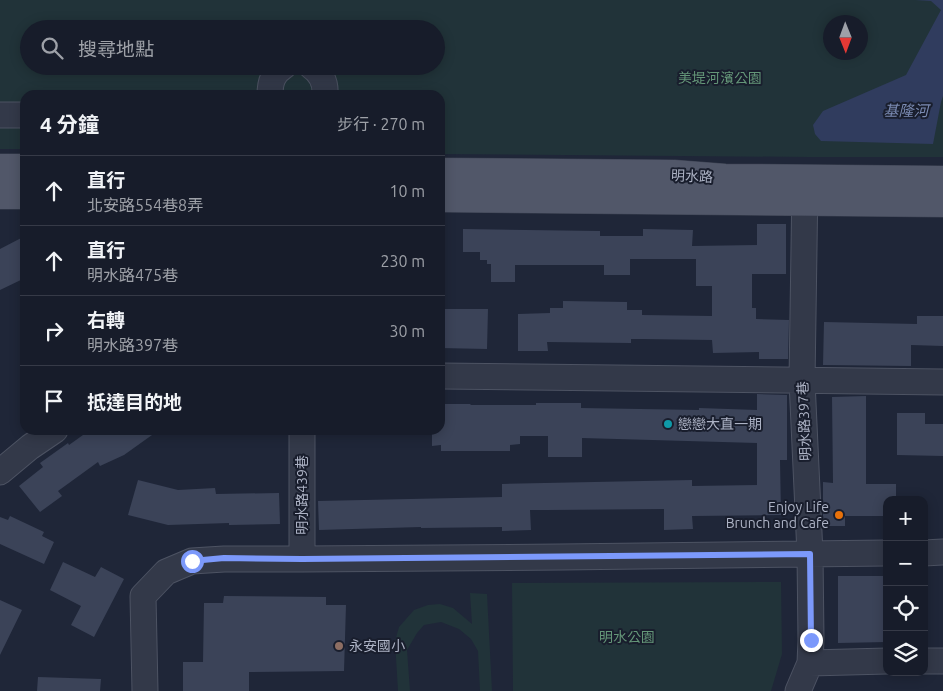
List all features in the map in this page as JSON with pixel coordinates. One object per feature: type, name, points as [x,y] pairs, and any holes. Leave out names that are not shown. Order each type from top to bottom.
[{"type":"main road","points":[[674,174],[733,167],[943,168]]},
{"type":"main road","points":[[0,168],[20,168]]},
{"type":"main road","name":"明水路","points":[[445,172],[674,174],[725,178],[805,191],[943,203]]},
{"type":"main road","name":"明水路","points":[[445,198],[805,191],[943,180]]},
{"type":"main road","points":[[0,194],[20,195]]},
{"type":"street","points":[[270,90],[275,75]]},
{"type":"street","points":[[321,75],[326,90]]},
{"type":"street","points":[[0,115],[20,115]]},
{"type":"street","name":"明水路397巷","points":[[805,191],[802,381],[810,554],[810,663]]},
{"type":"street","points":[[0,207],[20,197]]},
{"type":"street","points":[[445,376],[943,382]]},
{"type":"street","points":[[0,472],[48,435]]},
{"type":"street","name":"明水路439巷","points":[[302,435],[302,559]]},
{"type":"street","points":[[928,553],[943,552]]},
{"type":"street","points":[[145,691],[143,596],[166,572],[192,561],[224,558],[302,559],[883,553]]},
{"type":"street","points":[[798,691],[810,663],[883,661]]},
{"type":"street","points":[[928,661],[943,661]]},
{"type":"green space","name":"美堤河濱公園","points":[[0,0],[943,0],[943,157],[445,154],[445,90],[20,90],[20,149],[0,149]]},
{"type":"green space","name":"明水公園","points":[[781,582],[782,654],[771,691],[513,691],[512,583]]},
{"type":"green space","points":[[470,593],[487,594],[492,691],[480,691],[478,651],[471,639],[459,629],[441,622],[424,625],[417,633],[407,650],[410,691],[398,691],[395,641],[399,627],[414,610],[428,605],[440,604],[453,608],[472,624]]},
{"type":"water","name":"基隆河","points":[[915,0],[943,0],[943,96],[933,144],[821,141],[815,134],[813,125],[823,111],[906,75],[941,10],[931,1]]},
{"type":"building","points":[[757,224],[786,224],[786,274],[752,274],[752,308],[756,308],[756,319],[789,320],[788,359],[759,359],[759,352],[713,353],[712,340],[631,339],[631,343],[547,342],[548,351],[518,351],[518,314],[550,313],[550,308],[563,308],[563,301],[627,302],[627,310],[642,310],[642,315],[712,316],[712,286],[696,286],[696,259],[630,259],[630,275],[604,275],[604,265],[515,265],[515,282],[491,282],[491,264],[487,264],[487,260],[480,260],[480,252],[463,252],[463,229],[600,231],[600,236],[643,236],[643,229],[693,230],[692,246],[757,245]]},
{"type":"building","points":[[20,239],[20,280],[0,290],[0,249]]},
{"type":"building","points":[[445,309],[488,309],[487,349],[445,348]]},
{"type":"building","points":[[917,316],[943,316],[943,346],[911,345],[911,366],[823,365],[824,322],[917,324]]},
{"type":"building","points":[[757,394],[787,395],[787,460],[780,460],[781,515],[692,516],[693,529],[664,530],[664,509],[530,510],[531,530],[502,531],[502,527],[421,527],[319,530],[318,501],[502,497],[502,484],[692,480],[692,486],[757,485],[757,443],[582,438],[582,457],[548,457],[548,436],[520,436],[520,444],[510,445],[510,451],[441,451],[441,445],[432,446],[432,435],[445,435],[445,404],[536,405],[536,403],[581,403],[581,408],[757,410]]},
{"type":"building","points":[[866,396],[866,484],[896,484],[896,496],[883,496],[883,516],[845,516],[845,526],[823,526],[823,482],[833,483],[832,397]]},
{"type":"building","points":[[897,413],[925,413],[925,424],[943,424],[943,456],[897,455]]},
{"type":"building","points":[[83,435],[152,435],[124,455],[100,466],[98,462],[58,491],[62,496],[40,512],[19,486],[43,467],[40,463],[68,443],[69,445]]},
{"type":"building","points":[[138,480],[178,490],[215,488],[216,494],[279,493],[280,524],[168,525],[128,515]]},
{"type":"building","points":[[10,516],[44,532],[42,536],[54,542],[44,564],[0,544],[0,517],[8,520]]},
{"type":"building","points":[[63,562],[95,577],[101,567],[124,579],[94,637],[71,625],[81,606],[50,590]]},
{"type":"building","points":[[838,576],[883,576],[883,642],[838,643]]},
{"type":"building","points":[[224,596],[326,597],[326,605],[346,605],[344,671],[249,672],[249,691],[183,691],[183,662],[203,662],[204,603],[223,603]]},
{"type":"building","points":[[0,600],[22,610],[0,655]]},
{"type":"building","points":[[38,677],[101,679],[100,691],[37,691]]},
{"type":"place","name":"戀戀大直一期","points":[[668,424]]},
{"type":"place","name":"Enjoy Life Brunch and Cafe","points":[[839,515]]},
{"type":"place","name":"永安國小","points":[[339,646]]},
{"type":"route","points":[[192,561],[224,558],[302,559],[810,554],[811,640]]}]
